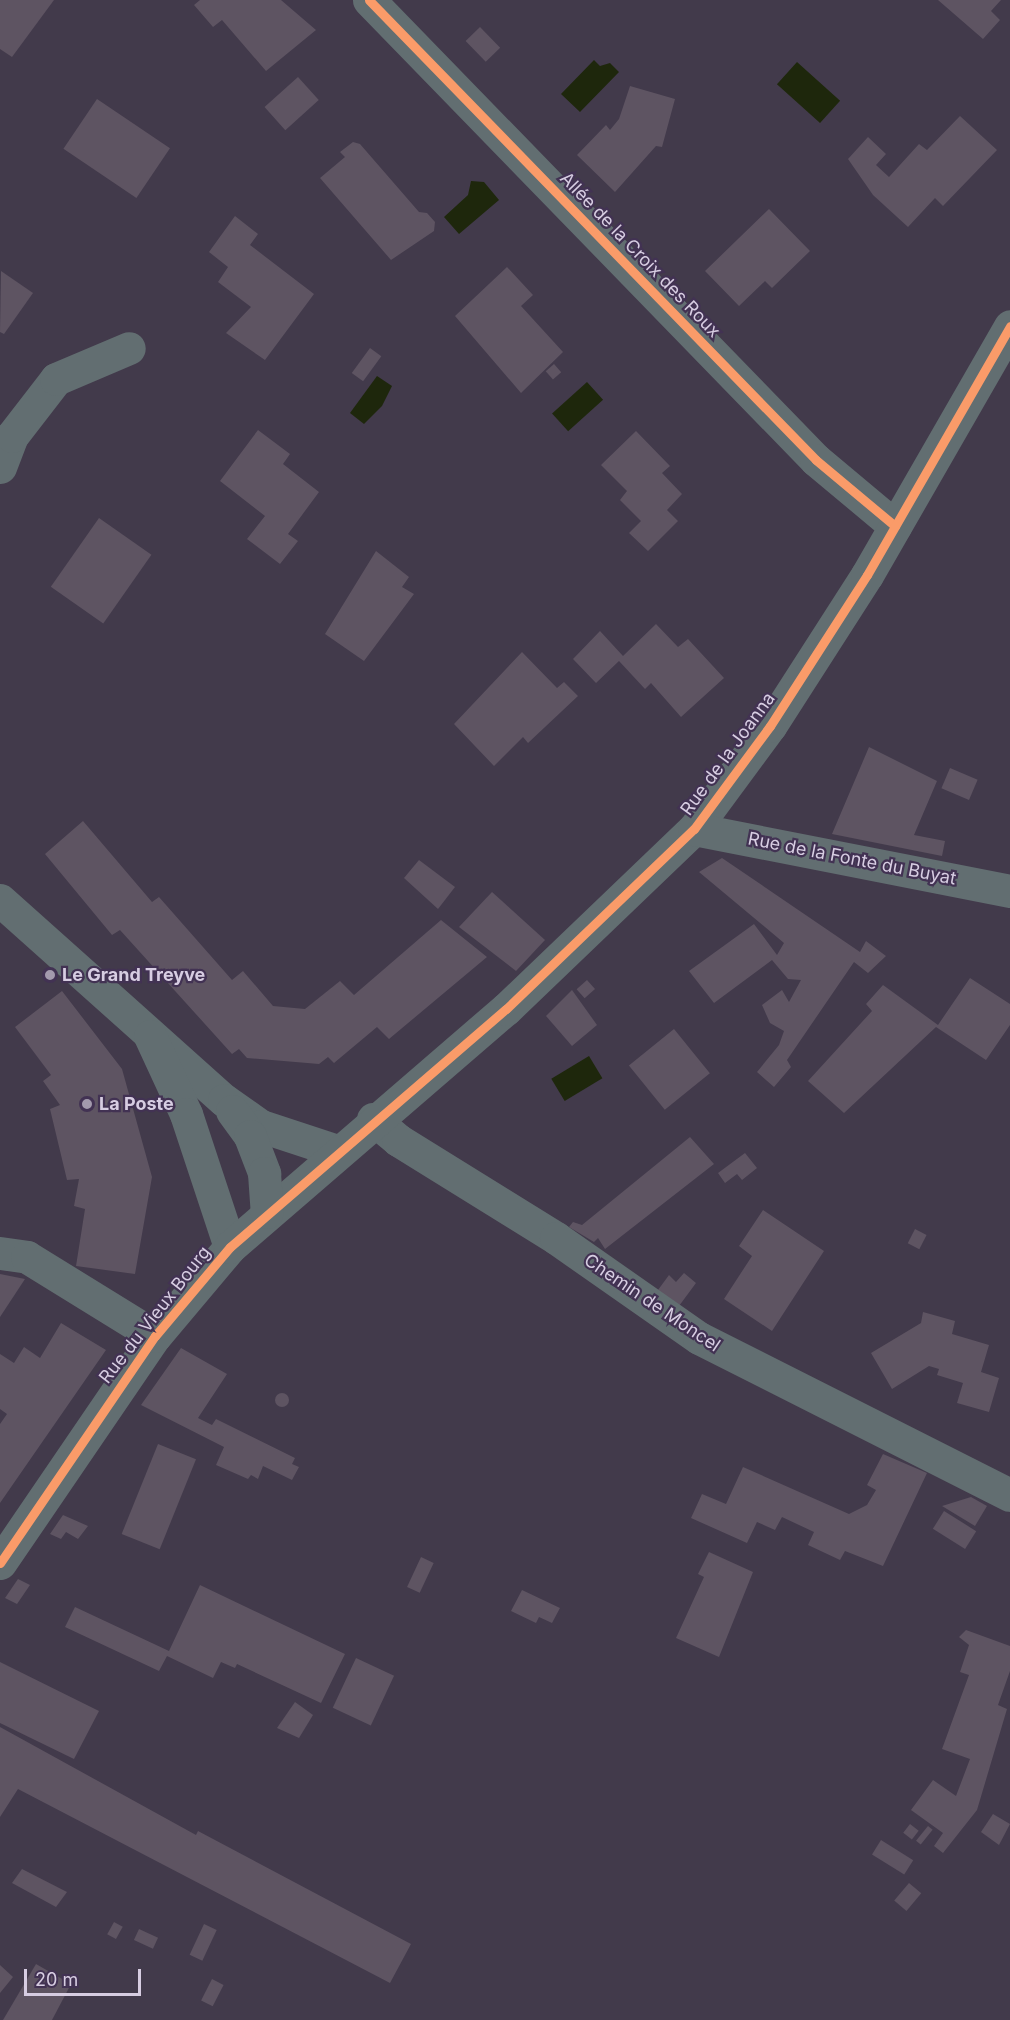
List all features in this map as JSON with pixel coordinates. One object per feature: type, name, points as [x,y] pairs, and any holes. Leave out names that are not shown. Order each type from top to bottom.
[{"type":"street","name":"Allée de la Croix des Roux","points":[[369,0],[816,460],[895,526]]},
{"type":"street","name":"Rue de la Joanna","points":[[373,1119],[506,1009],[694,829],[770,726],[895,526],[1010,326]]},
{"type":"street","points":[[0,467],[12,436],[56,379],[129,348]]},
{"type":"street","name":"Rue de la Fonte du Buyat","points":[[694,829],[1010,891]]},
{"type":"street","points":[[0,900],[70,958],[150,1036],[224,1100],[261,1126],[338,1150]]},
{"type":"street","points":[[150,1036],[186,1114],[230,1247]]},
{"type":"street","points":[[224,1100],[250,1136],[264,1173],[267,1212]]},
{"type":"street","name":"Rue du Vieux Bourg","points":[[0,1563],[155,1336],[230,1247],[373,1119]]},
{"type":"street","name":"Chemin de Moncel","points":[[373,1119],[398,1140],[556,1238],[699,1338],[1010,1496]]},
{"type":"street","points":[[0,1253],[27,1257],[155,1336]]},
{"type":"shaded area","points":[[594,60],[600,66],[610,63],[619,72],[580,112],[561,94]]},
{"type":"shaded area","points":[[797,62],[840,101],[820,123],[777,84]]},
{"type":"shaded area","points":[[471,181],[484,182],[499,200],[459,234],[444,217],[468,195]]},
{"type":"shaded area","points":[[377,376],[392,386],[382,406],[364,424],[350,413]]},
{"type":"shaded area","points":[[587,382],[603,400],[568,431],[552,413]]},
{"type":"shaded area","points":[[589,1056],[602,1078],[565,1101],[551,1079]]},
{"type":"building","points":[[0,0],[54,0],[12,57],[0,49]]},
{"type":"building","points":[[200,0],[281,0],[316,30],[266,71],[222,20],[213,27],[194,5]]},
{"type":"building","points":[[938,0],[1001,0],[991,11],[1000,20],[983,39]]},
{"type":"building","points":[[480,27],[500,48],[486,62],[466,41]]},
{"type":"building","points":[[298,77],[319,100],[285,130],[265,107]]},
{"type":"building","points":[[630,86],[675,99],[662,147],[656,146],[615,192],[577,155],[606,125],[610,130],[619,119]]},
{"type":"building","points":[[97,99],[170,148],[136,198],[63,149]]},
{"type":"building","points":[[960,116],[997,150],[943,206],[935,198],[908,227],[873,195],[848,159],[868,137],[886,154],[876,165],[889,177],[919,144],[927,150]]},
{"type":"building","points":[[353,142],[360,144],[419,212],[427,213],[435,222],[434,231],[391,260],[320,178],[345,157],[340,152]]},
{"type":"building","points":[[769,209],[810,251],[772,288],[765,281],[739,306],[705,271]]},
{"type":"building","points":[[235,216],[258,234],[250,245],[314,294],[265,360],[226,333],[251,307],[218,282],[228,267],[209,252]]},
{"type":"building","points":[[507,267],[533,295],[521,306],[563,352],[521,393],[455,316]]},
{"type":"building","points":[[1,271],[33,293],[4,334],[0,332]]},
{"type":"building","points":[[370,348],[381,356],[363,381],[352,373]]},
{"type":"building","points":[[554,364],[561,372],[553,380],[546,371]]},
{"type":"building","points":[[258,430],[290,454],[283,464],[319,492],[288,534],[298,541],[280,564],[247,539],[265,516],[220,481]]},
{"type":"building","points":[[636,431],[670,466],[662,473],[682,494],[667,510],[678,521],[648,551],[629,533],[641,521],[620,500],[627,491],[601,465]]},
{"type":"building","points":[[99,518],[151,555],[103,624],[51,587]]},
{"type":"building","points":[[376,551],[409,577],[402,587],[414,594],[364,661],[325,634]]},
{"type":"building","points":[[656,624],[678,647],[688,639],[724,678],[681,717],[651,683],[645,689],[619,661],[596,683],[573,659],[600,631],[623,656]]},
{"type":"building","points":[[522,652],[557,688],[564,682],[578,696],[528,743],[523,737],[494,766],[454,724]]},
{"type":"building","points":[[869,747],[937,781],[914,835],[945,841],[942,856],[832,834]]},
{"type":"building","points":[[950,768],[978,780],[969,800],[941,788]]},
{"type":"building","points":[[83,821],[152,902],[159,897],[232,980],[243,971],[273,1006],[305,1009],[340,981],[354,995],[441,920],[487,957],[389,1039],[377,1027],[334,1063],[328,1057],[319,1064],[247,1058],[239,1049],[232,1054],[120,930],[112,935],[45,854]]},
{"type":"building","points":[[722,858],[860,952],[866,941],[886,956],[868,973],[854,962],[787,1060],[791,1067],[774,1087],[757,1072],[779,1045],[784,1031],[770,1023],[762,1005],[782,990],[789,1002],[801,980],[788,979],[772,960],[714,1003],[689,971],[754,924],[777,955],[784,943],[699,872]]},
{"type":"building","points":[[419,860],[455,887],[438,909],[404,878]]},
{"type":"building","points":[[492,892],[545,940],[516,971],[459,927]]},
{"type":"building","points":[[970,978],[1010,1004],[1010,1025],[986,1060],[936,1027],[844,1113],[808,1081],[872,1011],[866,1004],[883,985],[938,1025]]},
{"type":"building","points":[[587,980],[595,989],[585,998],[577,989]]},
{"type":"building","points":[[572,990],[597,1025],[572,1046],[546,1016]]},
{"type":"building","points":[[62,991],[122,1069],[152,1177],[135,1274],[76,1266],[85,1209],[74,1206],[79,1179],[67,1180],[50,1109],[60,1105],[43,1081],[51,1075],[15,1027]]},
{"type":"building","points":[[674,1029],[710,1073],[665,1110],[629,1066]]},
{"type":"building","points":[[690,1137],[714,1164],[605,1249],[598,1238],[594,1242],[569,1227],[573,1222],[582,1225]]},
{"type":"building","points":[[745,1153],[757,1168],[742,1180],[737,1174],[725,1183],[718,1173]]},
{"type":"building","points":[[763,1210],[824,1251],[772,1331],[724,1299],[752,1256],[739,1246]]},
{"type":"building","points":[[915,1229],[927,1235],[919,1249],[908,1243]]},
{"type":"building","points":[[684,1273],[696,1283],[679,1306],[658,1290],[669,1275],[676,1282]]},
{"type":"building","points":[[0,1274],[25,1279],[0,1317]]},
{"type":"building","points":[[923,1312],[955,1321],[952,1334],[989,1345],[981,1372],[999,1378],[989,1412],[957,1403],[963,1383],[937,1375],[939,1369],[929,1366],[892,1389],[871,1353],[921,1323]]},
{"type":"building","points":[[61,1323],[106,1350],[0,1503],[0,1424],[7,1414],[0,1409],[0,1354],[14,1363],[24,1347],[40,1358]]},
{"type":"building","points":[[181,1348],[227,1374],[198,1418],[212,1425],[216,1419],[295,1458],[292,1464],[299,1467],[292,1480],[263,1466],[258,1479],[251,1475],[248,1479],[216,1465],[224,1447],[141,1405]]},
{"type":"building","points":[[279,1393],[285,1393],[289,1400],[285,1407],[279,1407],[275,1403],[275,1397]]},
{"type":"building","points":[[158,1444],[196,1459],[160,1549],[122,1534]]},
{"type":"building","points":[[883,1454],[927,1473],[883,1566],[845,1551],[840,1560],[808,1545],[814,1532],[782,1517],[775,1530],[757,1522],[747,1543],[691,1518],[702,1494],[726,1504],[743,1467],[849,1514],[867,1505],[876,1490],[867,1485]]},
{"type":"building","points":[[971,1497],[987,1506],[975,1526],[942,1506]]},
{"type":"building","points":[[944,1511],[976,1531],[965,1549],[933,1529]]},
{"type":"building","points":[[63,1515],[88,1526],[78,1539],[66,1532],[61,1539],[50,1534]]},
{"type":"building","points":[[709,1552],[753,1572],[719,1657],[676,1638],[704,1577],[698,1574]]},
{"type":"building","points":[[421,1557],[434,1563],[420,1593],[407,1587]]},
{"type":"building","points":[[18,1579],[30,1585],[17,1604],[5,1598]]},
{"type":"building","points":[[200,1585],[345,1654],[321,1703],[237,1664],[235,1668],[221,1662],[213,1678],[167,1656],[159,1671],[65,1627],[75,1607],[169,1651]]},
{"type":"building","points":[[522,1590],[560,1608],[552,1623],[539,1617],[536,1623],[511,1611]]},
{"type":"building","points":[[966,1630],[1010,1646],[1010,1671],[998,1705],[1007,1709],[977,1810],[943,1853],[934,1846],[943,1833],[911,1810],[933,1780],[956,1796],[970,1759],[942,1749],[969,1675],[960,1672],[969,1645],[959,1637]]},
{"type":"building","points":[[356,1658],[394,1676],[371,1726],[333,1708]]},
{"type":"building","points":[[0,1662],[99,1711],[74,1759],[0,1723]]},
{"type":"building","points":[[295,1702],[313,1715],[299,1738],[277,1728]]},
{"type":"building","points":[[0,1727],[196,1835],[198,1831],[411,1944],[390,1983],[18,1789],[0,1817]]},
{"type":"building","points":[[993,1814],[1010,1824],[999,1845],[981,1832]]},
{"type":"building","points":[[910,1824],[919,1831],[912,1839],[903,1833]]},
{"type":"building","points":[[928,1826],[933,1830],[921,1845],[916,1841]]},
{"type":"building","points":[[881,1840],[913,1860],[904,1875],[872,1854]]},
{"type":"building","points":[[22,1869],[67,1892],[56,1907],[12,1883]]},
{"type":"building","points":[[909,1883],[921,1893],[906,1911],[894,1901]]},
{"type":"building","points":[[114,1922],[123,1927],[116,1939],[107,1934]]},
{"type":"building","points":[[204,1924],[217,1930],[202,1961],[190,1955]]},
{"type":"building","points":[[139,1929],[158,1938],[153,1949],[134,1940]]},
{"type":"building","points":[[36,1964],[71,1984],[52,2020],[3,2020]]},
{"type":"building","points":[[0,1965],[13,1977],[0,1993]]},
{"type":"building","points":[[212,1979],[224,1985],[213,2006],[201,2000]]},
{"type":"cycle path","points":[[369,0],[816,460],[895,526]]},
{"type":"cycle path","points":[[0,1563],[155,1336],[230,1247],[506,1009],[694,829],[770,726],[867,575],[1010,326]]},
{"type":"place","name":"Le Grand Treyve","points":[[50,975]]},
{"type":"place","name":"La Poste","points":[[87,1104]]}]
